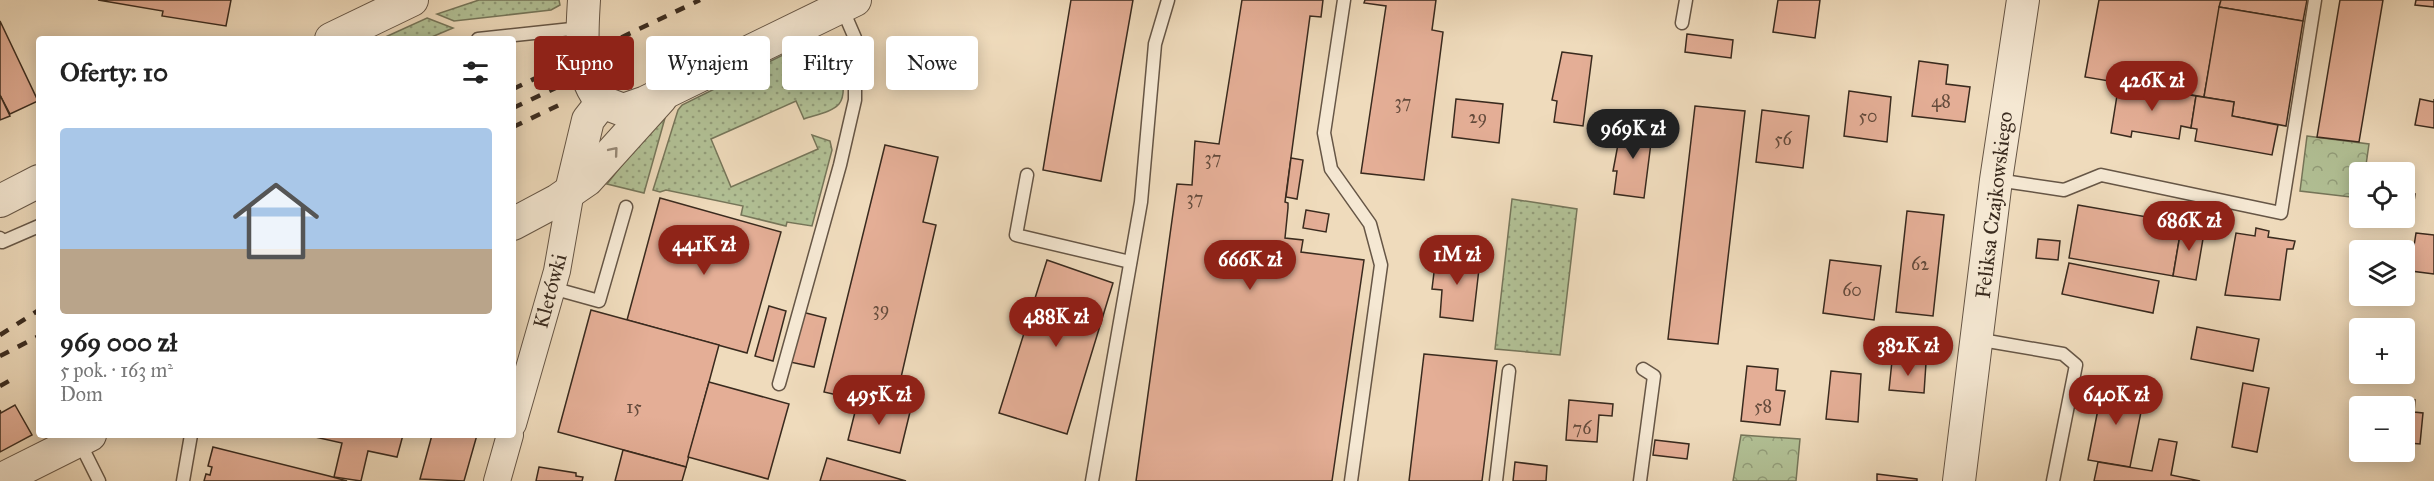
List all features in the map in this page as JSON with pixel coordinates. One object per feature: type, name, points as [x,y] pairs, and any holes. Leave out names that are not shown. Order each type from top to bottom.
[{"type":"street","points":[[337,36],[412,0]]},
{"type":"street","name":"Feliksa Czajkowskiego","points":[[1959,481],[1996,180],[2024,0]]},
{"type":"street","points":[[583,14],[586,74],[602,102],[623,110],[663,95],[848,3]]},
{"type":"street","points":[[516,222],[571,191],[600,168],[663,95]]},
{"type":"street","points":[[571,191],[588,120],[602,102]]},
{"type":"street","points":[[0,201],[36,183]]},
{"type":"street","name":"Kletówki","points":[[516,414],[552,288],[569,214],[571,191]]},
{"type":"street","points":[[0,480],[84,438]]},
{"type":"street","points":[[497,481],[509,438]]},
{"type":"lane","points":[[1092,481],[1141,202],[1155,44],[1168,0]]},
{"type":"lane","points":[[1344,0],[1324,133],[1330,169],[1370,225],[1381,266],[1351,481]]},
{"type":"lane","points":[[1682,23],[1686,0]]},
{"type":"lane","points":[[1996,180],[2064,190],[2101,176],[2280,213],[2315,0]]},
{"type":"lane","points":[[779,384],[840,165],[855,100],[855,38],[848,3]]},
{"type":"lane","points":[[491,36],[583,14]]},
{"type":"lane","points":[[1027,175],[1016,235],[1130,262]]},
{"type":"lane","points":[[552,288],[599,301],[626,207]]},
{"type":"lane","points":[[0,238],[2,242],[36,227]]},
{"type":"lane","points":[[1976,339],[2063,354],[2076,365],[2053,481]]},
{"type":"lane","points":[[1640,481],[1654,376],[1643,369]]},
{"type":"lane","points":[[1496,481],[1509,371]]},
{"type":"lane","points":[[84,438],[99,481]]},
{"type":"lane","points":[[183,481],[194,438]]},
{"type":"green space","points":[[479,0],[559,0],[560,5],[551,10],[454,21],[437,14]]},
{"type":"green space","points":[[427,18],[453,28],[434,36],[388,36]]},
{"type":"green space","points":[[782,55],[782,90],[843,90],[839,104],[827,112],[804,119],[796,101],[711,139],[731,187],[818,149],[812,135],[830,141],[832,150],[812,226],[787,222],[786,226],[741,215],[743,206],[666,190],[660,192],[653,190],[678,110],[682,105],[712,90],[770,90],[770,61]]},
{"type":"green space","points":[[665,118],[644,193],[607,184],[639,143]]},
{"type":"green space","points":[[2307,136],[2369,144],[2366,162],[2349,162],[2349,197],[2300,191]]},
{"type":"green space","points":[[1512,199],[1577,209],[1560,355],[1495,349]]},
{"type":"green space","points":[[1741,435],[1800,439],[1796,481],[1733,481]]},
{"type":"building","points":[[98,0],[231,0],[226,26],[162,16],[163,11]]},
{"type":"building","points":[[1071,0],[1133,0],[1101,181],[1043,170]]},
{"type":"building","points":[[1242,0],[1323,0],[1321,17],[1310,16],[1285,202],[1288,203],[1288,208],[1285,238],[1303,240],[1301,252],[1364,260],[1332,481],[1136,481],[1177,184],[1192,185],[1195,141],[1219,144]]},
{"type":"building","points":[[1365,0],[1436,0],[1432,30],[1443,32],[1424,180],[1361,173],[1386,6],[1364,3]]},
{"type":"building","points":[[1778,0],[1820,0],[1815,38],[1773,32]]},
{"type":"building","points":[[2099,0],[2221,0],[2204,97],[2085,77]]},
{"type":"building","points":[[2221,0],[2307,0],[2303,21],[2219,7]]},
{"type":"building","points":[[2340,0],[2383,0],[2359,142],[2317,137]]},
{"type":"building","points":[[2416,0],[2434,0],[2434,7],[2415,5]]},
{"type":"building","points":[[2219,7],[2303,21],[2286,126],[2232,116],[2234,102],[2204,97]]},
{"type":"building","points":[[0,21],[36,97],[36,102],[10,114],[0,95]]},
{"type":"building","points":[[1687,34],[1733,40],[1731,58],[1685,52]]},
{"type":"building","points":[[1562,52],[1592,56],[1583,126],[1554,122],[1557,101],[1552,100]]},
{"type":"building","points":[[1919,61],[1948,65],[1946,84],[1970,87],[1965,122],[1912,116]]},
{"type":"building","points":[[2119,83],[2196,96],[2191,128],[2181,126],[2179,139],[2132,131],[2131,137],[2111,133]]},
{"type":"building","points":[[1849,91],[1891,97],[1887,142],[1844,136]]},
{"type":"building","points":[[0,95],[10,116],[0,120]]},
{"type":"building","points":[[2196,96],[2234,102],[2232,116],[2278,125],[2272,155],[2195,141],[2197,129],[2191,128]]},
{"type":"building","points":[[1456,99],[1503,104],[1499,143],[1452,137]]},
{"type":"building","points":[[2420,99],[2434,102],[2434,128],[2415,125]]},
{"type":"building","points":[[1695,106],[1745,111],[1718,344],[1668,339]]},
{"type":"building","points":[[1762,110],[1809,116],[1803,168],[1756,162]]},
{"type":"building","points":[[1622,123],[1653,127],[1644,198],[1614,194],[1617,171],[1613,171]]},
{"type":"building","points":[[885,145],[938,157],[923,222],[936,225],[894,408],[824,392]]},
{"type":"building","points":[[1291,158],[1303,160],[1297,199],[1286,197]]},
{"type":"building","points":[[660,198],[781,232],[747,353],[627,320]]},
{"type":"building","points":[[2078,205],[2182,223],[2173,276],[2069,258]]},
{"type":"building","points":[[1306,210],[1329,214],[1326,232],[1303,228]]},
{"type":"building","points":[[1907,211],[1944,215],[1933,316],[1896,312]]},
{"type":"building","points":[[2182,223],[2205,227],[2196,280],[2173,276]]},
{"type":"building","points":[[2256,228],[2269,231],[2268,237],[2295,241],[2293,249],[2287,249],[2280,300],[2225,295],[2236,233],[2255,236]]},
{"type":"building","points":[[2416,233],[2434,235],[2434,274],[2415,272]]},
{"type":"building","points":[[2038,239],[2060,241],[2058,260],[2036,258]]},
{"type":"building","points":[[1436,256],[1480,260],[1473,321],[1440,317],[1442,290],[1432,289]]},
{"type":"building","points":[[1047,260],[1113,283],[1067,434],[999,413]]},
{"type":"building","points":[[1830,260],[1881,266],[1874,320],[1823,313]]},
{"type":"building","points":[[2069,263],[2159,281],[2153,313],[2062,294]]},
{"type":"building","points":[[769,306],[786,311],[773,361],[755,356]]},
{"type":"building","points":[[591,310],[719,345],[686,467],[558,432]]},
{"type":"building","points":[[802,312],[826,318],[814,367],[790,362]]},
{"type":"building","points":[[2197,327],[2259,339],[2253,371],[2191,359]]},
{"type":"building","points":[[1424,354],[1497,361],[1482,481],[1409,481]]},
{"type":"building","points":[[1892,361],[1926,363],[1924,393],[1889,390]]},
{"type":"building","points":[[1747,366],[1778,369],[1776,390],[1785,391],[1780,425],[1741,421]]},
{"type":"building","points":[[1831,371],[1861,374],[1858,422],[1826,419]]},
{"type":"building","points":[[709,382],[789,404],[768,479],[688,457]]},
{"type":"building","points":[[2243,383],[2269,388],[2257,452],[2232,447]]},
{"type":"building","points":[[2103,384],[2145,392],[2130,467],[2088,460]]},
{"type":"building","points":[[858,400],[910,412],[900,453],[848,440]]},
{"type":"building","points":[[1569,400],[1613,404],[1612,416],[1599,415],[1597,442],[1566,440]]},
{"type":"building","points":[[15,405],[32,435],[0,452],[0,410],[1,413]]},
{"type":"building","points":[[2415,412],[2423,413],[2420,444],[2415,444]]},
{"type":"building","points":[[320,438],[402,438],[397,457],[368,451],[361,481],[334,477],[342,443]]},
{"type":"building","points":[[431,438],[476,438],[464,481],[420,479]]},
{"type":"building","points":[[2159,439],[2177,442],[2171,475],[2200,481],[2094,481],[2098,462],[2152,471]]},
{"type":"building","points":[[1655,440],[1689,444],[1687,459],[1653,455]]},
{"type":"building","points":[[213,447],[347,481],[204,481],[206,474],[210,475],[212,467],[208,466]]},
{"type":"building","points":[[623,450],[686,467],[682,481],[615,481]]},
{"type":"building","points":[[827,458],[906,481],[820,481]]},
{"type":"building","points":[[1515,462],[1547,466],[1546,481],[1513,481]]},
{"type":"building","points":[[539,467],[576,473],[576,476],[583,477],[582,481],[536,481]]},
{"type":"building","points":[[1877,474],[1917,479],[1917,481],[1877,481]]},
{"type":"railway","points":[[516,88],[700,0]]},
{"type":"railway","points":[[516,107],[551,90]]},
{"type":"railway","points":[[516,126],[559,105]]},
{"type":"railway","points":[[0,335],[36,312]]},
{"type":"railway","points":[[0,356],[36,338]]},
{"type":"railway","points":[[0,386],[16,377]]}]
